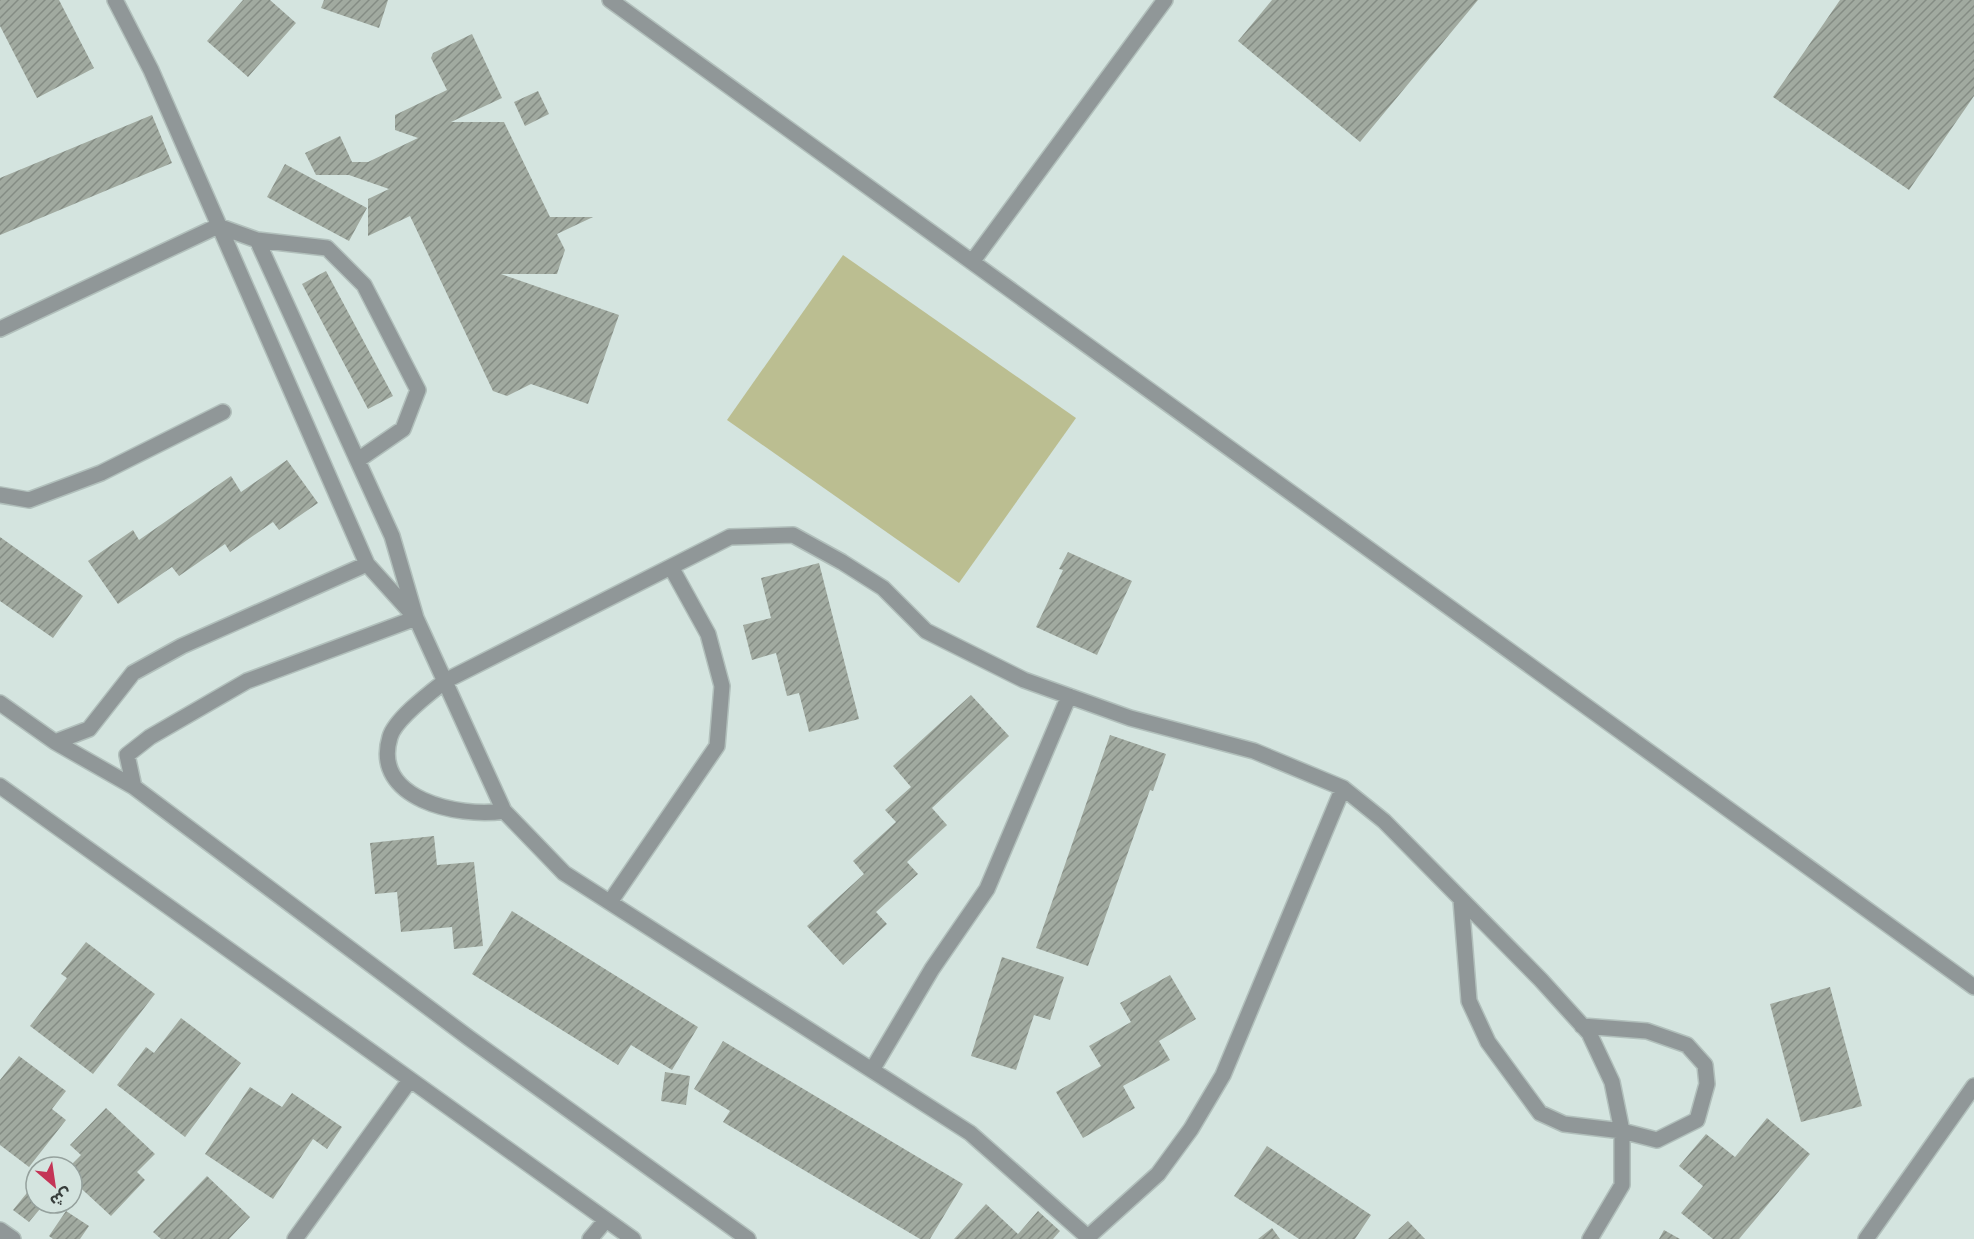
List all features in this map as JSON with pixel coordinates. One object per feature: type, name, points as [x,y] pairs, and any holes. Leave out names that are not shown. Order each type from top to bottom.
[{"type":"street","points":[[115,0],[151,70],[367,564],[416,618]]},
{"type":"street","points":[[610,0],[1974,987]]},
{"type":"street","points":[[972,262],[1165,0]]},
{"type":"street","points":[[0,329],[218,226],[257,240],[327,248],[364,285],[418,390],[403,429],[358,460]]},
{"type":"street","points":[[257,240],[392,536],[416,618],[504,811],[564,873],[970,1133],[1089,1238],[1158,1174],[1191,1129],[1223,1075],[1343,788]]},
{"type":"street","points":[[0,495],[29,500],[91,477],[223,412]]},
{"type":"street","points":[[504,811],[490,813],[427,803],[398,784],[386,761],[390,734],[414,706],[445,681],[730,537],[793,535],[884,588],[926,631],[1024,680],[1130,718],[1254,751],[1343,788],[1384,822],[1541,980],[1589,1033],[1612,1082],[1622,1131],[1622,1185],[1590,1239]]},
{"type":"street","points":[[55,742],[89,729],[133,673],[182,646],[367,564]]},
{"type":"street","points":[[610,902],[717,746],[722,686],[708,634],[671,567]]},
{"type":"street","points":[[134,788],[127,755],[150,737],[247,681],[416,618]]},
{"type":"street","points":[[872,1070],[932,969],[987,889],[1069,696]]},
{"type":"street","points":[[0,704],[55,742],[134,788],[469,1038],[748,1239]]},
{"type":"street","points":[[0,786],[633,1239]]},
{"type":"street","points":[[1461,900],[1469,1001],[1488,1042],[1540,1113],[1564,1124],[1622,1131],[1657,1140],[1697,1120],[1707,1084],[1705,1065],[1687,1045],[1647,1031],[1582,1026]]},
{"type":"street","points":[[295,1239],[410,1080]]},
{"type":"street","points":[[1866,1239],[1974,1086]]},
{"type":"street","points":[[590,1239],[606,1220]]},
{"type":"street","points":[[0,1230],[13,1239]]},
{"type":"green space","points":[[843,255],[1076,418],[959,583],[727,420]]},
{"type":"building","points":[[0,0],[59,0],[94,68],[37,98],[0,26]]},
{"type":"building","points":[[243,0],[270,0],[296,23],[248,77],[207,41]]},
{"type":"building","points":[[324,0],[388,0],[379,28],[321,8]]},
{"type":"building","points":[[1272,0],[1478,0],[1360,142],[1238,41]]},
{"type":"building","points":[[1840,0],[1974,0],[1974,96],[1909,190],[1773,97]]},
{"type":"building","points":[[472,34],[502,98],[451,122],[504,122],[550,217],[593,217],[557,234],[565,250],[557,274],[501,274],[619,315],[588,404],[531,384],[507,396],[493,391],[410,216],[368,236],[368,199],[389,189],[349,175],[316,175],[305,153],[340,136],[352,162],[368,162],[418,138],[395,130],[395,115],[447,90],[431,58],[433,53]]},
{"type":"building","points":[[538,91],[549,114],[525,126],[514,102]]},
{"type":"building","points":[[152,115],[172,163],[0,235],[0,178]]},
{"type":"building","points":[[285,164],[367,208],[349,241],[267,197]]},
{"type":"building","points":[[326,271],[393,396],[368,409],[302,284]]},
{"type":"building","points":[[287,460],[318,503],[279,530],[273,522],[230,552],[225,544],[179,576],[172,567],[118,604],[88,561],[133,530],[139,540],[231,476],[241,492]]},
{"type":"building","points":[[0,537],[83,596],[53,638],[0,601]]},
{"type":"building","points":[[1068,552],[1132,581],[1097,655],[1036,627],[1063,570],[1059,569]]},
{"type":"building","points":[[819,563],[859,719],[809,732],[799,693],[787,696],[776,653],[752,660],[743,625],[771,618],[761,578]]},
{"type":"building","points":[[971,695],[1009,736],[932,808],[947,825],[907,862],[918,874],[876,912],[887,924],[843,965],[807,926],[864,874],[853,861],[896,822],[885,810],[911,787],[893,766]]},
{"type":"building","points":[[1110,735],[1166,754],[1153,791],[1150,790],[1088,966],[1036,948]]},
{"type":"building","points":[[434,836],[437,865],[474,862],[483,946],[454,949],[452,927],[401,932],[397,892],[375,894],[370,843]]},
{"type":"building","points":[[512,911],[698,1027],[672,1070],[631,1045],[618,1065],[472,974]]},
{"type":"building","points":[[86,942],[155,994],[93,1074],[30,1026],[67,978],[61,974]]},
{"type":"building","points":[[1002,957],[1064,977],[1050,1020],[1034,1015],[1016,1070],[971,1056]]},
{"type":"building","points":[[1170,975],[1196,1019],[1159,1041],[1170,1060],[1123,1086],[1135,1108],[1083,1138],[1056,1092],[1101,1066],[1089,1046],[1131,1022],[1120,1003]]},
{"type":"building","points":[[1830,987],[1862,1106],[1801,1122],[1770,1004]]},
{"type":"building","points":[[181,1018],[241,1063],[185,1137],[117,1085],[146,1047],[154,1053]]},
{"type":"building","points":[[723,1041],[963,1184],[930,1239],[920,1239],[723,1122],[730,1111],[694,1089]]},
{"type":"building","points":[[19,1056],[66,1091],[52,1109],[66,1120],[38,1155],[24,1155],[24,1163],[0,1145],[0,1080]]},
{"type":"building","points":[[665,1072],[690,1076],[686,1105],[661,1101]]},
{"type":"building","points":[[250,1087],[282,1107],[292,1093],[342,1127],[327,1149],[313,1139],[273,1199],[205,1154]]},
{"type":"building","points":[[106,1108],[155,1154],[137,1172],[145,1180],[111,1216],[84,1191],[84,1155],[70,1145]]},
{"type":"building","points":[[1767,1118],[1810,1154],[1739,1239],[1713,1239],[1681,1213],[1703,1186],[1679,1166],[1706,1134],[1735,1157]]},
{"type":"building","points":[[1267,1146],[1371,1215],[1355,1239],[1299,1239],[1234,1196]]},
{"type":"building","points":[[207,1176],[250,1217],[229,1239],[161,1239],[153,1232]]},
{"type":"building","points":[[24,1196],[24,1215],[35,1215],[29,1222],[13,1210]]},
{"type":"building","points":[[986,1204],[1018,1234],[1038,1211],[1060,1231],[1053,1239],[954,1239]]},
{"type":"building","points":[[63,1215],[72,1215],[89,1226],[80,1239],[53,1239],[49,1236]]},
{"type":"building","points":[[1408,1221],[1425,1239],[1388,1239]]},
{"type":"building","points":[[1272,1228],[1280,1239],[1258,1239]]},
{"type":"building","points":[[1664,1230],[1680,1239],[1659,1239]]}]
